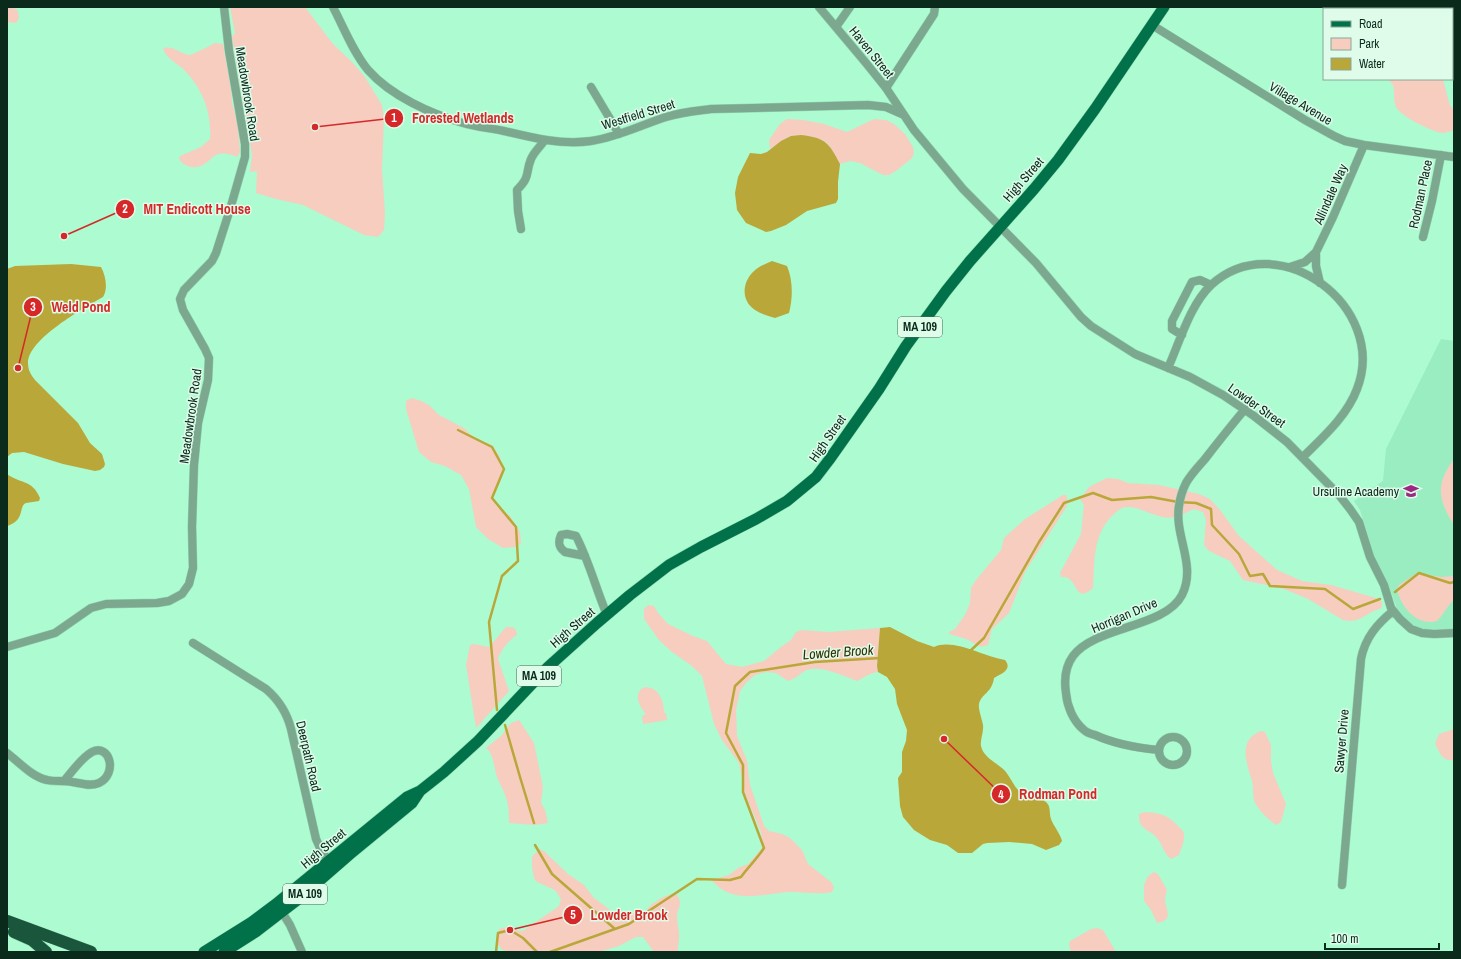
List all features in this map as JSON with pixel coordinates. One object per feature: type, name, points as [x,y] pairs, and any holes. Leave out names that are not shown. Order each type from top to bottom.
[{"type":"highway","points":[[7,921],[91,952]]},
{"type":"highway","points":[[7,930],[32,940],[46,952]]},
{"type":"main road","name":"High Street","points":[[224,952],[331,864],[407,797],[420,792],[478,741],[548,667],[606,615],[669,565],[771,511],[787,501],[810,483],[829,460],[879,389],[906,346],[946,291],[1001,226],[1034,190],[1066,148],[1095,109],[1164,7]]},
{"type":"main road","name":"High Street","points":[[204,952],[252,922],[279,908]]},
{"type":"street","name":"Meadowbrook Road","points":[[7,647],[55,633],[91,608],[106,604],[157,603],[169,601],[182,594],[189,584],[193,568],[192,527],[194,465],[198,423],[208,380],[209,358],[184,310],[180,299],[184,290],[212,261],[230,212],[245,157],[245,144],[229,51],[224,7]]},
{"type":"street","name":"Westfield Street","points":[[333,7],[356,53],[369,70],[394,91],[429,111],[463,123],[544,141],[590,141],[619,134],[667,116],[692,111],[868,105],[886,108],[904,115]]},
{"type":"street","name":"Haven Street","points":[[819,7],[886,88],[904,115]]},
{"type":"street","points":[[836,27],[850,7]]},
{"type":"street","points":[[886,88],[934,14],[936,7]]},
{"type":"street","name":"Village Avenue","points":[[1152,25],[1317,127],[1340,138],[1364,145],[1454,157]]},
{"type":"street","points":[[591,86],[619,134]]},
{"type":"street","points":[[904,115],[914,130],[964,189],[1001,226]]},
{"type":"street","points":[[521,229],[518,190],[525,182],[534,153],[540,148],[544,141]]},
{"type":"street","name":"Allindale Way","points":[[1290,268],[1305,262],[1316,252],[1334,217],[1364,145]]},
{"type":"street","name":"Rodman Place","points":[[1423,238],[1441,155]]},
{"type":"street","name":"Lowder Street","points":[[1001,226],[1036,263],[1086,322],[1135,354],[1201,382],[1245,409],[1280,436],[1303,457],[1339,495],[1359,522],[1370,557],[1382,580],[1393,611],[1407,626],[1416,632],[1428,634],[1454,633]]},
{"type":"street","points":[[1316,252],[1316,266],[1320,283]]},
{"type":"street","points":[[1168,368],[1194,307],[1200,297],[1211,285],[1226,274],[1248,265],[1272,264],[1290,268],[1320,283],[1338,298],[1351,315],[1361,341],[1363,364],[1357,389],[1344,413],[1303,457]]},
{"type":"street","points":[[1182,336],[1172,329],[1172,321],[1192,282],[1200,280],[1211,285]]},
{"type":"street","name":"Horrigan Drive","points":[[1159,750],[1143,749],[1124,745],[1106,740],[1084,731],[1075,720],[1066,703],[1065,673],[1074,656],[1084,645],[1110,633],[1159,615],[1176,604],[1182,594],[1188,572],[1187,558],[1180,528],[1180,502],[1186,484],[1245,409]]},
{"type":"street","points":[[585,556],[606,615]]},
{"type":"street","name":"Sawyer Drive","points":[[1342,885],[1361,659],[1364,648],[1374,630],[1393,611]]},
{"type":"street","name":"Deerpath Road","points":[[193,643],[273,694],[282,707],[289,721],[316,839],[321,850],[331,864]]},
{"type":"street","points":[[7,753],[35,775],[48,781],[64,781],[89,785],[100,782],[108,774],[111,763],[108,756],[100,751],[93,752],[82,761],[64,781]]},
{"type":"street","points":[[279,908],[292,929],[302,952]]},
{"type":"shaded area","name":"Ursuline Academy","points":[[1441,339],[1454,341],[1454,629],[1428,630],[1409,623],[1397,609],[1388,583],[1374,555],[1360,510],[1354,501],[1383,481],[1386,449]]},
{"type":"green space","points":[[7,7],[13,7],[18,11],[19,18],[16,23],[7,22]]},
{"type":"green space","points":[[230,7],[305,7],[333,44],[365,77],[382,105],[384,118],[382,169],[385,213],[384,230],[378,237],[364,235],[303,205],[256,193],[257,171],[250,172],[252,155],[232,37],[235,33]]},
{"type":"green space","points":[[215,43],[223,44],[232,102],[238,126],[240,152],[237,157],[227,154],[219,154],[199,167],[191,167],[184,164],[179,159],[180,156],[201,147],[210,139],[207,110],[204,100],[195,83],[182,68],[168,57],[163,48],[167,47],[190,55]]},
{"type":"green space","points":[[1389,80],[1443,80],[1450,106],[1454,109],[1454,130],[1444,133],[1437,132],[1416,123],[1403,115],[1396,107],[1393,85]]},
{"type":"green space","points":[[787,119],[824,124],[847,132],[874,119],[886,120],[894,124],[905,134],[913,147],[914,153],[912,158],[896,171],[889,175],[883,175],[860,163],[850,161],[840,164],[826,142],[791,136],[770,149],[769,140],[780,124]]},
{"type":"green space","points":[[412,398],[429,405],[439,415],[464,428],[474,438],[492,445],[500,457],[502,467],[501,480],[493,497],[496,506],[510,516],[520,532],[521,543],[516,547],[503,548],[488,539],[476,527],[469,489],[461,475],[445,466],[431,462],[419,452],[406,409],[406,401]]},
{"type":"green space","points":[[1454,459],[1454,525],[1442,500],[1441,484]]},
{"type":"green space","points":[[1107,478],[1118,479],[1128,483],[1159,485],[1199,494],[1210,499],[1239,536],[1277,570],[1302,581],[1331,585],[1376,598],[1382,602],[1382,607],[1357,620],[1347,621],[1308,599],[1284,589],[1243,580],[1230,561],[1209,551],[1204,545],[1206,520],[1203,512],[1194,509],[1169,518],[1127,507],[1119,510],[1106,524],[1098,541],[1093,588],[1083,594],[1080,593],[1071,581],[1067,578],[1061,577],[1060,573],[1081,534],[1084,505],[1080,499],[1089,487]]},
{"type":"green space","points":[[1063,495],[1066,495],[1067,497],[1067,506],[1025,572],[1009,613],[992,629],[988,645],[981,647],[966,639],[949,634],[949,632],[955,629],[965,615],[970,603],[971,588],[1001,550],[1004,538],[1025,519]]},
{"type":"green space","points":[[1417,573],[1441,577],[1454,576],[1454,600],[1437,621],[1423,621],[1416,618],[1406,608],[1399,596],[1397,589],[1399,585]]},
{"type":"green space","points":[[648,605],[654,606],[668,624],[707,641],[726,664],[742,667],[764,661],[791,640],[796,632],[802,630],[829,632],[880,628],[877,666],[878,672],[869,674],[857,681],[825,670],[813,669],[807,670],[788,681],[776,673],[766,672],[755,675],[746,683],[740,691],[736,710],[737,736],[747,761],[750,785],[764,826],[769,831],[782,834],[790,838],[802,850],[808,864],[831,882],[834,887],[832,892],[784,892],[758,896],[741,896],[723,890],[711,880],[729,875],[738,868],[748,864],[762,848],[761,832],[745,794],[739,763],[722,740],[714,724],[702,676],[692,666],[672,652],[659,640],[644,619],[644,609]]},
{"type":"green space","points":[[506,627],[513,627],[516,630],[517,635],[501,652],[498,659],[509,691],[476,728],[466,665],[470,645],[474,644],[489,647]]},
{"type":"green space","points":[[645,687],[654,689],[660,696],[667,720],[643,724],[642,716],[646,714],[640,705],[638,695],[641,689]]},
{"type":"green space","points":[[519,720],[534,743],[543,787],[541,803],[545,810],[548,823],[535,825],[509,823],[509,809],[506,798],[497,777],[491,754],[486,748],[502,735],[511,723]]},
{"type":"green space","points":[[1454,729],[1454,760],[1450,760],[1442,756],[1435,743],[1439,734]]},
{"type":"green space","points":[[1261,731],[1265,732],[1271,745],[1273,773],[1286,804],[1281,822],[1276,825],[1264,815],[1255,803],[1253,784],[1246,760],[1246,746],[1249,740]]},
{"type":"green space","points":[[1145,812],[1155,813],[1167,817],[1182,831],[1184,834],[1184,839],[1179,855],[1171,859],[1159,840],[1141,825],[1139,821],[1139,814]]},
{"type":"green space","points":[[539,849],[544,851],[568,874],[584,885],[594,898],[613,912],[638,914],[645,911],[652,904],[663,897],[675,893],[680,900],[677,913],[679,936],[678,952],[654,952],[643,937],[636,937],[619,946],[599,952],[509,952],[501,949],[497,942],[499,929],[508,928],[523,931],[559,906],[561,899],[555,890],[537,882],[534,878],[532,857]]},
{"type":"green space","points":[[1154,872],[1158,874],[1167,890],[1165,900],[1168,914],[1166,920],[1157,923],[1151,910],[1144,901],[1144,885],[1148,876]]},
{"type":"green space","points":[[1097,928],[1103,930],[1116,952],[1071,952],[1069,945],[1070,941],[1091,929]]},
{"type":"water","points":[[801,135],[816,138],[826,143],[833,151],[840,164],[838,199],[836,203],[807,211],[786,225],[771,231],[766,232],[746,223],[737,210],[735,193],[738,177],[750,153],[761,154],[767,152],[781,141],[791,136]]},
{"type":"water","points":[[772,261],[787,266],[792,289],[789,313],[775,318],[755,310],[750,306],[745,297],[745,286],[749,276],[759,267]]},
{"type":"water","points":[[71,264],[101,267],[106,282],[105,294],[103,297],[71,316],[47,334],[30,354],[28,366],[35,380],[78,423],[90,443],[102,454],[105,464],[104,467],[95,471],[63,464],[24,452],[12,453],[7,457],[7,269],[15,266]]},
{"type":"water","points":[[7,474],[29,485],[37,492],[40,498],[39,501],[26,503],[22,507],[17,520],[7,526]]},
{"type":"water","points":[[890,627],[917,641],[934,647],[942,645],[960,646],[1005,660],[1008,666],[1007,669],[994,678],[991,687],[979,704],[983,728],[981,746],[986,755],[1005,771],[1020,792],[1043,800],[1048,804],[1051,819],[1062,841],[1059,845],[1046,850],[1032,844],[1009,842],[987,843],[983,844],[972,853],[958,853],[947,845],[930,840],[914,830],[903,817],[900,806],[898,778],[902,772],[902,752],[906,741],[907,730],[897,704],[895,689],[887,677],[878,672],[877,666],[880,628]]},
{"type":"waterway","points":[[458,430],[492,447],[504,469],[492,498],[516,527],[518,561],[502,576],[489,622],[497,710]]},
{"type":"waterway","name":"Lowder Brook","points":[[969,652],[984,638],[1039,542],[1064,503],[1093,493],[1112,500],[1151,497],[1178,502],[1196,503],[1211,509],[1212,525],[1239,554],[1250,576],[1263,574],[1270,586],[1325,589],[1353,609],[1380,599]]},
{"type":"waterway","name":"Lowder Brook","points":[[1395,592],[1419,573],[1450,583],[1454,582]]},
{"type":"waterway","name":"Lowder Brook","points":[[550,952],[629,924],[697,879],[730,880],[741,877],[764,848],[743,792],[743,765],[726,733],[735,686],[750,672],[815,662],[880,658]]},
{"type":"waterway","points":[[505,725],[534,823]]},
{"type":"waterway","points":[[535,845],[552,874],[615,929]]},
{"type":"waterway","name":"Lowder Brook","points":[[496,952],[498,933],[510,930],[523,938],[537,952]]},
{"type":"place","name":"Forested Wetlands","points":[[315,127]]},
{"type":"place","name":"MIT Endicott House","points":[[64,236]]},
{"type":"place","name":"Weld Pond","points":[[18,368]]},
{"type":"place","name":"Ursuline Academy","points":[[1411,491]]},
{"type":"place","name":"Rodman Pond","points":[[944,739]]},
{"type":"place","name":"Lowder Brook","points":[[510,930]]}]
